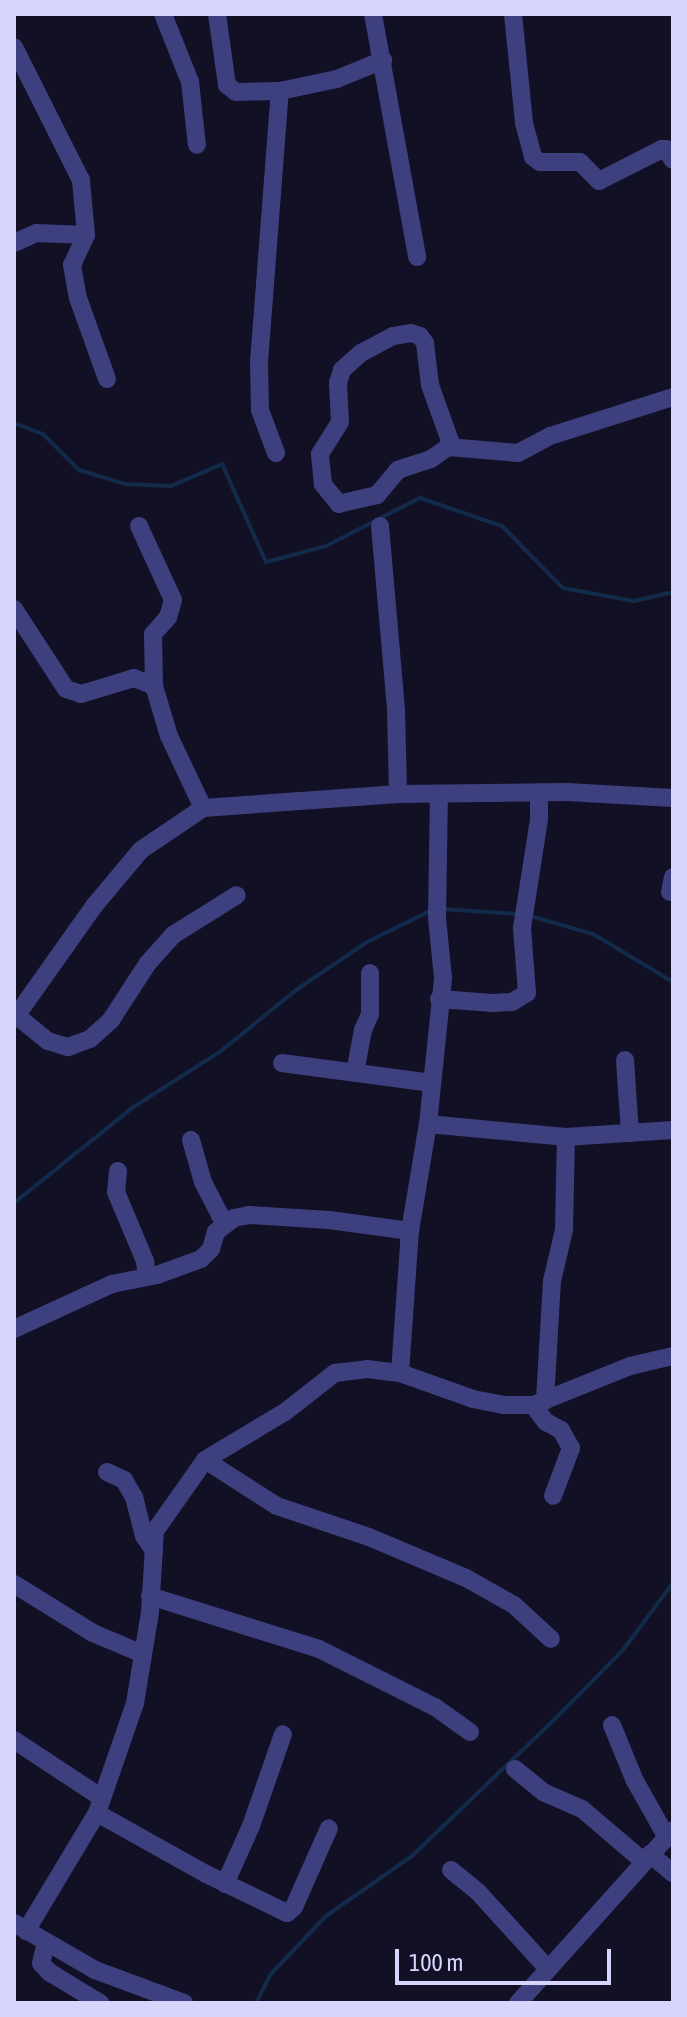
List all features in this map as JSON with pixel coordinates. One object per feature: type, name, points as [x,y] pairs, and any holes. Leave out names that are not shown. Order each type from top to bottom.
[{"type":"street","points":[[163,14],[190,82],[197,145]]},
{"type":"street","points":[[217,14],[227,85],[236,92],[280,91],[337,79],[383,60]]},
{"type":"street","points":[[373,14],[417,257]]},
{"type":"street","points":[[513,14],[524,123],[533,157],[540,162],[580,162],[599,181],[662,149],[666,149],[673,160]]},
{"type":"street","points":[[14,47],[81,180],[86,235],[72,265],[78,298],[107,379]]},
{"type":"street","points":[[276,453],[260,410],[259,362],[280,91]]},
{"type":"street","points":[[14,243],[36,233],[86,235]]},
{"type":"street","points":[[448,447],[450,441],[430,385],[425,343],[420,336],[411,333],[393,336],[361,353],[342,370],[338,383],[340,422],[320,454],[323,484],[339,504],[377,495],[398,470],[431,459],[448,447],[518,453],[550,436],[673,397]]},
{"type":"street","points":[[139,526],[173,600],[168,617],[153,634],[154,686],[169,736],[203,808]]},
{"type":"street","points":[[380,526],[396,710],[398,794]]},
{"type":"street","points":[[14,609],[66,689],[81,694],[134,678],[154,686]]},
{"type":"street","points":[[439,999],[512,1002],[527,993],[522,928],[539,819],[539,792]]},
{"type":"street","points":[[237,895],[173,935],[148,963],[111,1020],[90,1039],[68,1047],[48,1041],[16,1017],[94,906],[141,850],[203,808],[398,794],[539,792],[673,798]]},
{"type":"street","points":[[400,1373],[410,1231],[428,1124],[443,978],[437,918],[439,794]]},
{"type":"street","points":[[355,1073],[363,1030],[370,1014],[370,973]]},
{"type":"street","points":[[625,1060],[630,1133]]},
{"type":"street","points":[[282,1063],[432,1083]]},
{"type":"street","points":[[428,1124],[566,1137],[673,1130]]},
{"type":"street","points":[[553,1496],[571,1448],[561,1430],[546,1422],[539,1403],[552,1281],[564,1230],[566,1137]]},
{"type":"street","points":[[191,1140],[203,1182],[224,1223]]},
{"type":"street","points":[[118,1171],[116,1192],[145,1261],[147,1277]]},
{"type":"street","points":[[14,1329],[112,1284],[147,1277],[201,1259],[211,1249],[224,1223],[249,1215],[410,1231]]},
{"type":"street","points":[[184,2003],[95,1970],[20,1927],[99,1806],[135,1703],[150,1596],[155,1531],[205,1460],[285,1412],[335,1373],[367,1369],[400,1373],[473,1399],[503,1405],[539,1403],[630,1366],[673,1356]]},
{"type":"street","points":[[205,1460],[277,1506],[369,1537],[466,1578],[514,1605],[551,1639]]},
{"type":"street","points":[[107,1472],[124,1480],[134,1497],[144,1536],[154,1551]]},
{"type":"street","points":[[14,1584],[93,1633],[143,1654]]},
{"type":"street","points":[[150,1596],[319,1649],[435,1707],[470,1732]]},
{"type":"street","points":[[518,2003],[670,1833],[634,1779],[612,1725]]},
{"type":"street","points":[[225,1884],[251,1826],[283,1734]]},
{"type":"street","points":[[14,1740],[99,1806],[225,1884],[287,1913],[294,1907],[329,1828]]},
{"type":"street","points":[[515,1769],[543,1792],[582,1809],[646,1857],[673,1873]]},
{"type":"street","points":[[451,1870],[478,1892],[548,1969]]},
{"type":"street","points":[[46,1942],[41,1963],[49,1972],[100,2003]]},
{"type":"waterway","points":[[14,423],[43,434],[79,470],[125,484],[171,486],[222,464],[266,562],[326,546],[420,498],[502,526],[563,588],[634,601],[673,592]]},
{"type":"waterway","points":[[442,909],[517,914]]},
{"type":"waterway","points":[[14,1203],[132,1108],[221,1051],[296,990],[367,942],[430,911]]},
{"type":"waterway","points":[[530,916],[593,934],[673,982]]},
{"type":"waterway","points":[[256,2003],[271,1974],[326,1916],[412,1856],[555,1719],[623,1650],[673,1583]]}]
